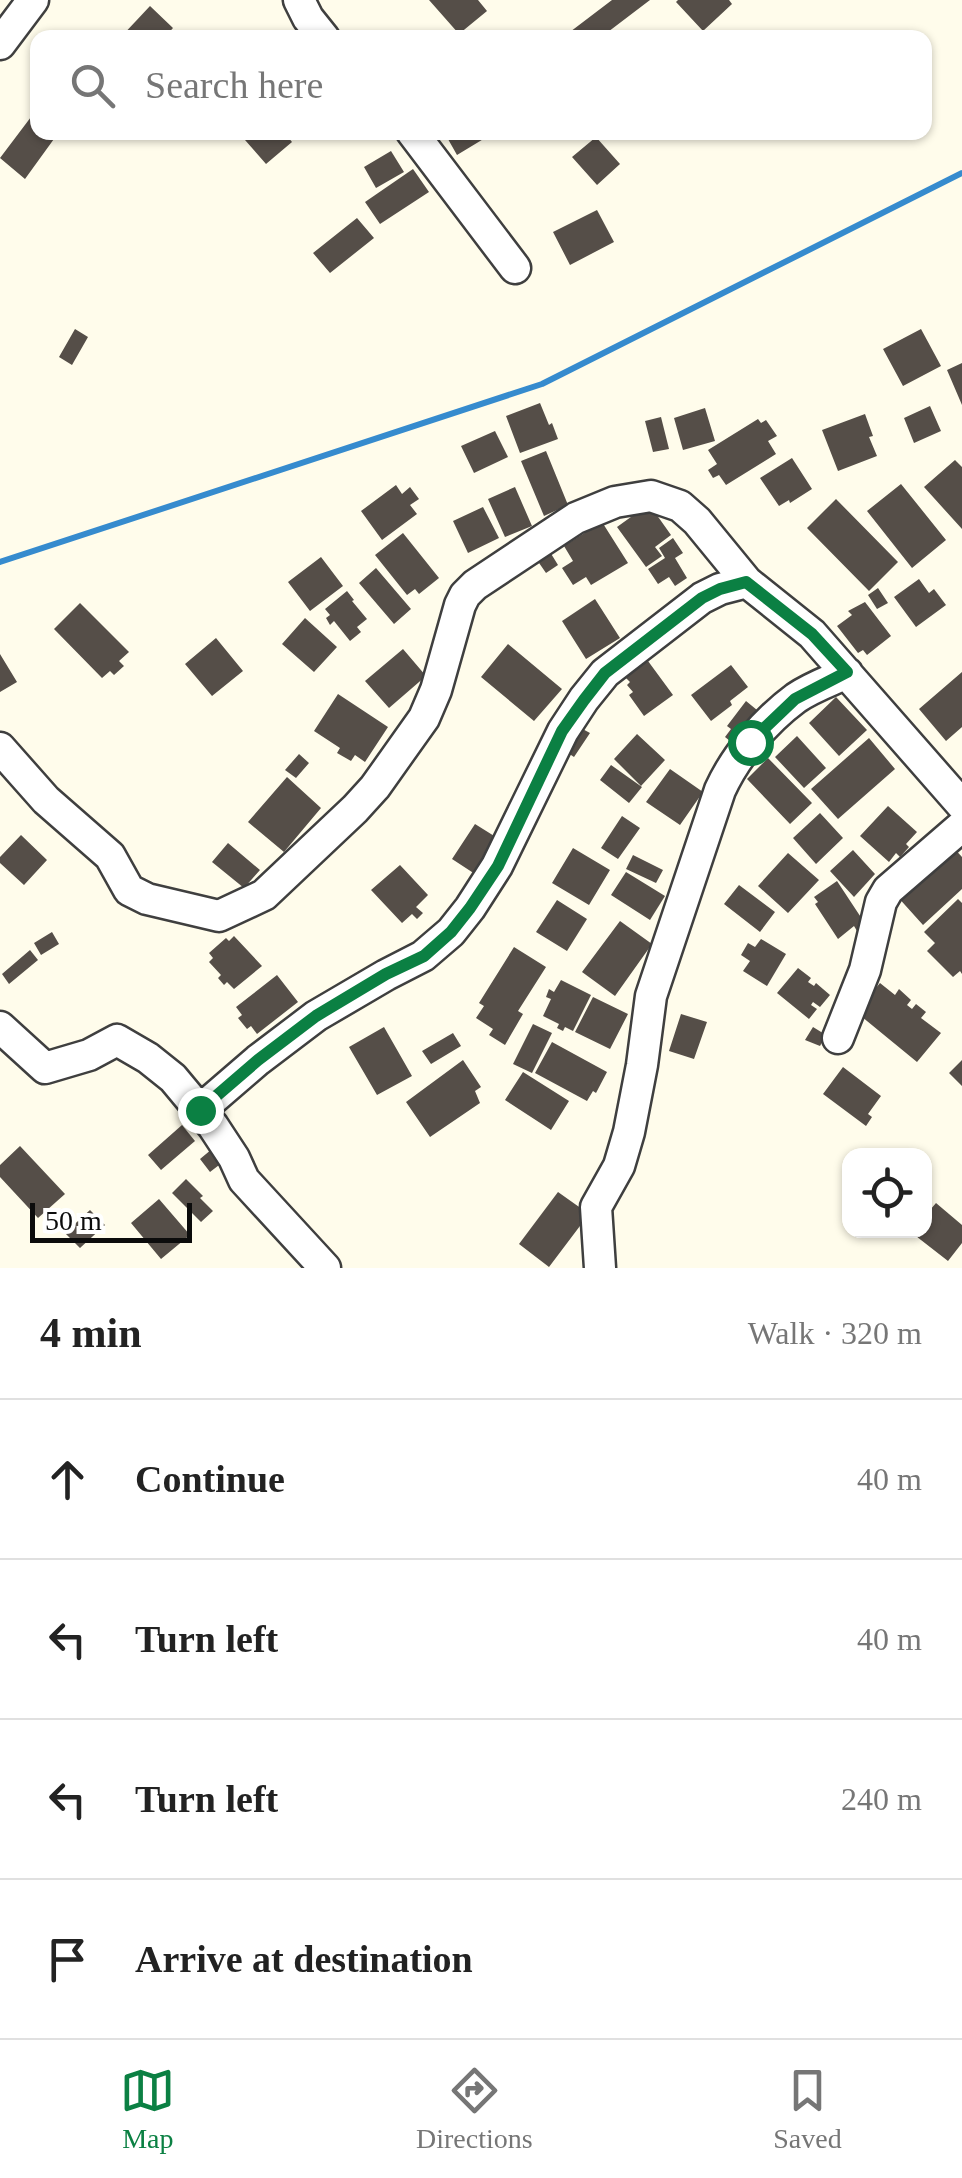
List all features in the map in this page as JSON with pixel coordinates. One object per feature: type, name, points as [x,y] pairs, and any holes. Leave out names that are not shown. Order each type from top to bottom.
[{"type":"street","points":[[0,44],[33,0]]},
{"type":"street","points":[[299,0],[318,30]]},
{"type":"street","points":[[418,140],[516,268]]},
{"type":"street","points":[[0,748],[46,800],[110,856],[129,890],[148,899],[218,916],[264,895],[375,787],[424,718],[465,595],[475,585],[576,518],[615,502],[650,496],[680,506],[697,521],[746,582],[812,634],[958,791]]},
{"type":"street","points":[[200,1110],[316,1016],[424,956],[451,932],[498,866],[562,731],[605,673],[702,598],[746,582]]},
{"type":"street","points":[[600,1268],[596,1208],[619,1166],[642,1064],[651,996],[720,790],[740,756],[778,714],[795,699],[847,672]]},
{"type":"street","points":[[838,1038],[865,970],[888,890],[962,826]]},
{"type":"street","points":[[0,1028],[45,1068],[89,1055],[117,1040],[148,1058],[173,1078],[200,1110],[234,1158],[244,1180],[325,1268]]},
{"type":"building","points":[[429,0],[478,0],[487,11],[464,30],[455,30]]},
{"type":"building","points":[[612,0],[650,0],[611,30],[573,30]]},
{"type":"building","points":[[729,0],[732,4],[702,30],[676,2]]},
{"type":"building","points":[[150,6],[173,28],[171,30],[128,30]]},
{"type":"building","points":[[30,118],[30,140],[53,140],[25,179],[0,158]]},
{"type":"building","points":[[245,140],[290,140],[292,142],[266,164]]},
{"type":"building","points":[[449,140],[482,140],[457,155]]},
{"type":"building","points":[[592,140],[599,140],[620,164],[597,185],[572,157]]},
{"type":"building","points":[[391,151],[404,172],[376,188],[364,167]]},
{"type":"building","points":[[413,169],[429,192],[380,224],[365,202]]},
{"type":"building","points":[[597,210],[614,242],[570,265],[553,232]]},
{"type":"building","points":[[357,218],[374,238],[330,273],[313,253]]},
{"type":"building","points":[[75,329],[88,337],[72,365],[59,357]]},
{"type":"building","points":[[921,329],[941,366],[903,386],[883,349]]},
{"type":"building","points":[[962,363],[962,405],[947,370]]},
{"type":"building","points":[[540,403],[558,439],[520,453],[506,416]]},
{"type":"building","points":[[930,406],[941,431],[914,443],[904,418]]},
{"type":"building","points":[[705,408],[715,441],[683,450],[674,418]]},
{"type":"building","points":[[865,414],[877,456],[838,471],[822,430]]},
{"type":"building","points":[[661,417],[669,449],[653,452],[645,421]]},
{"type":"building","points":[[758,419],[761,423],[766,420],[777,436],[768,441],[776,454],[726,485],[719,475],[713,478],[708,470],[717,464],[708,450]]},
{"type":"building","points":[[495,431],[508,457],[474,473],[461,446]]},
{"type":"building","points":[[546,451],[568,505],[544,516],[521,461]]},
{"type":"building","points":[[792,458],[812,489],[779,506],[760,478]]},
{"type":"building","points":[[955,460],[962,467],[962,529],[924,487]]},
{"type":"building","points":[[901,484],[946,540],[912,568],[867,511]]},
{"type":"building","points":[[396,485],[402,494],[410,487],[419,499],[410,505],[417,514],[382,540],[361,511]]},
{"type":"building","points":[[515,487],[532,526],[505,537],[488,499]]},
{"type":"building","points":[[836,499],[898,562],[869,591],[807,528]]},
{"type":"building","points":[[649,504],[671,535],[655,547],[662,556],[646,567],[617,527]]},
{"type":"building","points":[[483,507],[499,538],[468,553],[453,521]]},
{"type":"building","points":[[602,522],[628,563],[591,585],[586,577],[573,585],[562,568],[573,561],[564,546]]},
{"type":"building","points":[[403,533],[439,578],[419,594],[415,589],[407,595],[375,555]]},
{"type":"building","points":[[673,538],[683,553],[675,558],[687,578],[675,586],[669,577],[658,584],[648,569],[665,558],[659,548]]},
{"type":"building","points":[[550,552],[558,565],[546,573],[537,560]]},
{"type":"building","points":[[321,557],[343,586],[310,611],[288,582]]},
{"type":"building","points":[[376,568],[411,609],[394,624],[359,583]]},
{"type":"building","points":[[919,579],[929,593],[934,589],[946,605],[916,627],[894,597]]},
{"type":"building","points":[[878,588],[888,603],[877,609],[868,595]]},
{"type":"building","points":[[347,591],[367,619],[357,627],[361,632],[350,641],[334,621],[330,625],[325,609]]},
{"type":"building","points":[[595,599],[620,638],[586,659],[562,621]]},
{"type":"building","points":[[865,602],[891,636],[867,655],[863,650],[858,653],[837,626],[852,615],[848,611]]},
{"type":"building","points":[[80,603],[129,652],[119,661],[124,666],[114,675],[110,671],[102,678],[54,629]]},
{"type":"building","points":[[305,618],[337,647],[314,672],[282,644]]},
{"type":"building","points":[[216,638],[243,671],[212,696],[185,664]]},
{"type":"building","points":[[508,644],[562,689],[534,721],[481,677]]},
{"type":"building","points":[[403,649],[426,676],[389,708],[365,681]]},
{"type":"building","points":[[0,654],[17,682],[0,692]]},
{"type":"building","points":[[648,661],[673,695],[644,716],[629,695],[633,692],[625,677]]},
{"type":"building","points":[[731,665],[748,687],[711,721],[691,695]]},
{"type":"building","points":[[962,672],[962,727],[946,741],[919,709]]},
{"type":"building","points":[[338,694],[388,727],[365,762],[355,755],[351,761],[337,753],[340,748],[314,731]]},
{"type":"building","points":[[836,697],[867,730],[839,756],[809,723]]},
{"type":"building","points":[[746,701],[757,710],[735,745],[725,737],[731,729],[727,726]]},
{"type":"building","points":[[577,726],[590,733],[574,757],[562,749]]},
{"type":"building","points":[[637,734],[665,760],[641,786],[614,759]]},
{"type":"building","points":[[797,736],[826,768],[804,788],[775,757]]},
{"type":"building","points":[[869,738],[895,769],[838,819],[811,789]]},
{"type":"building","points":[[299,754],[309,763],[296,778],[285,770]]},
{"type":"building","points":[[768,758],[812,803],[790,824],[747,779]]},
{"type":"building","points":[[611,765],[642,787],[629,803],[600,780]]},
{"type":"building","points":[[670,769],[703,792],[680,825],[646,802]]},
{"type":"building","points":[[287,777],[321,808],[284,852],[248,822]]},
{"type":"building","points":[[888,806],[917,832],[900,857],[896,853],[889,862],[860,836]]},
{"type":"building","points":[[820,813],[843,838],[816,864],[793,838]]},
{"type":"building","points":[[622,816],[640,828],[618,859],[601,848]]},
{"type":"building","points":[[475,824],[499,839],[475,874],[452,859]]},
{"type":"building","points":[[21,835],[47,860],[24,885],[0,863],[0,857]]},
{"type":"building","points":[[228,843],[260,870],[244,888],[212,862]]},
{"type":"building","points":[[951,845],[962,857],[962,889],[923,925],[896,895]]},
{"type":"building","points":[[573,848],[610,870],[589,905],[552,883]]},
{"type":"building","points":[[853,850],[875,874],[854,897],[830,871]]},
{"type":"building","points":[[788,853],[819,880],[788,913],[758,886]]},
{"type":"building","points":[[633,855],[663,870],[656,883],[626,869]]},
{"type":"building","points":[[400,865],[428,895],[416,907],[423,913],[417,919],[412,914],[402,923],[371,890]]},
{"type":"building","points":[[626,872],[665,896],[650,920],[611,895]]},
{"type":"building","points":[[837,881],[866,925],[857,931],[854,926],[838,939],[814,897]]},
{"type":"building","points":[[739,885],[775,912],[760,932],[724,904]]},
{"type":"building","points":[[958,899],[962,903],[962,974],[960,971],[953,977],[927,951],[935,943],[924,932]]},
{"type":"building","points":[[557,900],[587,919],[567,951],[536,932]]},
{"type":"building","points":[[620,921],[652,944],[615,996],[582,972]]},
{"type":"building","points":[[52,932],[59,944],[41,955],[34,943]]},
{"type":"building","points":[[234,936],[262,966],[234,989],[218,978],[221,975],[209,962],[213,958],[209,953]]},
{"type":"building","points":[[761,939],[786,954],[767,986],[743,971],[750,961],[741,955],[748,943],[755,947]]},
{"type":"building","points":[[514,947],[546,967],[518,1011],[523,1014],[505,1045],[489,1035],[493,1029],[476,1018],[484,1006],[479,1003]]},
{"type":"building","points":[[30,950],[38,960],[9,984],[2,974]]},
{"type":"building","points":[[798,968],[811,978],[808,982],[814,986],[816,983],[830,995],[820,1007],[813,1002],[811,1005],[817,1009],[809,1019],[777,993]]},
{"type":"building","points":[[277,975],[298,1002],[257,1034],[238,1018],[242,1015],[236,1007]]},
{"type":"building","points":[[561,980],[591,995],[573,1031],[557,1028],[559,1024],[543,1016],[551,999],[546,997],[549,989],[554,992]]},
{"type":"building","points":[[880,983],[895,995],[899,989],[911,1000],[907,1005],[912,1009],[916,1004],[926,1012],[921,1018],[941,1033],[917,1062],[856,1012]]},
{"type":"building","points":[[593,997],[628,1014],[610,1049],[575,1032]]},
{"type":"building","points":[[681,1014],[707,1022],[694,1059],[669,1051]]},
{"type":"building","points":[[533,1024],[552,1033],[532,1073],[513,1064]]},
{"type":"building","points":[[384,1027],[412,1076],[377,1095],[349,1047]]},
{"type":"building","points":[[813,1027],[826,1035],[820,1046],[805,1040]]},
{"type":"building","points":[[453,1033],[461,1046],[431,1064],[422,1051]]},
{"type":"building","points":[[552,1042],[607,1072],[587,1101],[535,1073]]},
{"type":"building","points":[[463,1060],[481,1087],[475,1091],[480,1103],[430,1137],[406,1102]]},
{"type":"building","points":[[962,1060],[962,1086],[949,1073]]},
{"type":"building","points":[[843,1067],[881,1096],[868,1114],[872,1117],[866,1126],[823,1094]]},
{"type":"building","points":[[523,1072],[569,1101],[551,1130],[505,1100]]},
{"type":"building","points":[[182,1125],[195,1141],[161,1170],[148,1155]]},
{"type":"building","points":[[20,1146],[65,1194],[38,1218],[0,1177],[0,1165]]},
{"type":"building","points":[[212,1149],[223,1162],[210,1172],[200,1159]]},
{"type":"building","points":[[186,1179],[213,1211],[201,1222],[172,1193]]},
{"type":"building","points":[[558,1192],[589,1214],[549,1267],[519,1244]]},
{"type":"building","points":[[159,1199],[190,1235],[161,1259],[131,1223]]},
{"type":"building","points":[[936,1203],[962,1225],[962,1243],[948,1261],[918,1238],[932,1238],[932,1208]]},
{"type":"building","points":[[90,1210],[105,1225],[80,1248],[65,1233]]},
{"type":"waterway","points":[[0,562],[542,384],[962,173]]},
{"type":"route","points":[[200,1110],[316,1016],[424,956],[451,932],[498,866],[562,731],[605,673],[702,598],[746,582],[812,634],[847,672],[795,699],[750,742]]}]
